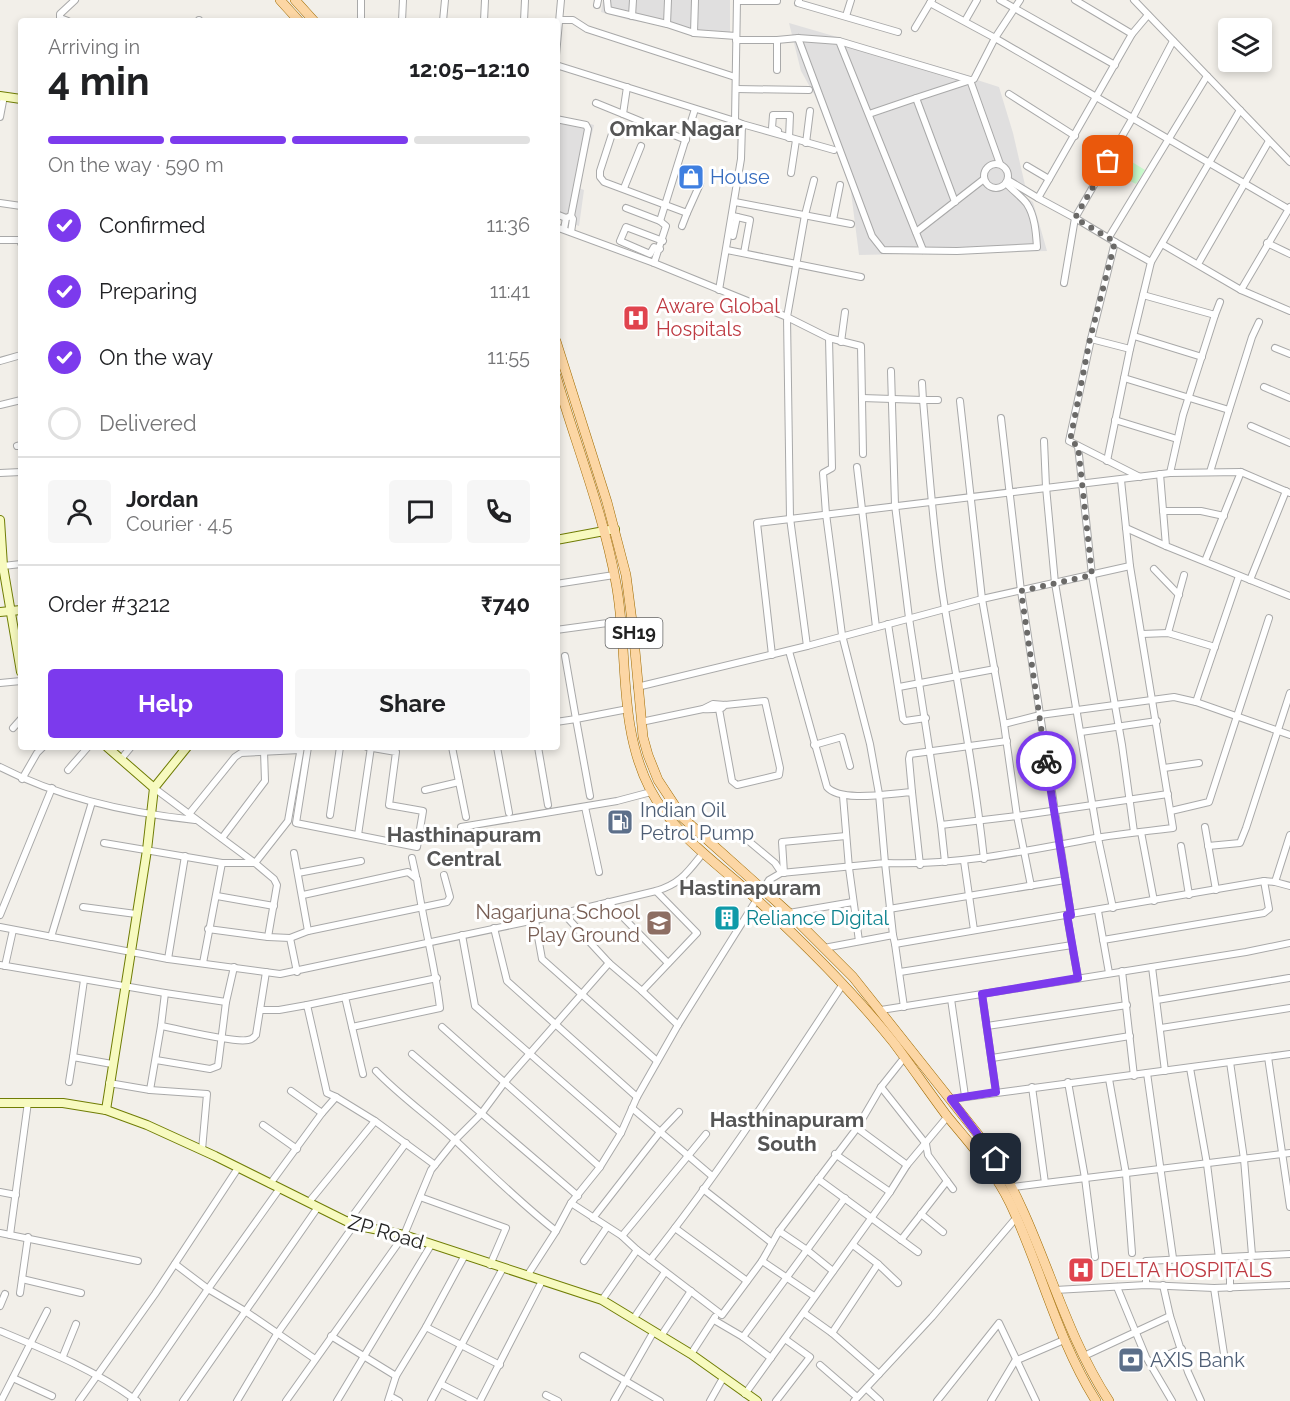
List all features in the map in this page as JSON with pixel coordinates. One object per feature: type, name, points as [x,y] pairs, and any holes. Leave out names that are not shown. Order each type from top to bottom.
[{"type":"main road","points":[[280,0],[296,18]]},
{"type":"main road","points":[[295,0],[311,18]]},
{"type":"main road","name":"SH19","points":[[560,354],[615,529],[626,575],[641,722],[648,755],[658,780],[683,818],[789,913],[853,977],[988,1147],[1013,1187],[1084,1356],[1109,1401]]},
{"type":"main road","name":"SH19","points":[[560,402],[604,532],[622,621],[632,739],[637,759],[651,792],[675,825],[703,854],[756,899],[843,984],[904,1058],[994,1175],[1016,1218],[1082,1380],[1096,1401]]},
{"type":"street","points":[[60,18],[60,14],[75,0]]},
{"type":"street","points":[[361,0],[361,18]]},
{"type":"street","points":[[402,18],[403,0]]},
{"type":"street","points":[[443,18],[444,0]]},
{"type":"street","points":[[484,18],[485,0]]},
{"type":"street","points":[[524,18],[525,0]]},
{"type":"street","points":[[561,0],[560,20],[573,20],[587,29],[735,77]]},
{"type":"street","points":[[606,0],[608,10],[694,33],[777,40],[798,38],[839,40],[970,81]]},
{"type":"street","points":[[632,16],[633,0]]},
{"type":"street","points":[[667,24],[668,0]]},
{"type":"street","points":[[694,33],[695,0]]},
{"type":"street","points":[[799,0],[798,3],[898,32]]},
{"type":"street","points":[[846,16],[851,0]]},
{"type":"street","points":[[965,21],[977,0]]},
{"type":"street","points":[[1000,0],[1115,65]]},
{"type":"street","points":[[868,114],[974,79],[995,38],[1020,0]]},
{"type":"street","points":[[1075,0],[1132,34]]},
{"type":"street","points":[[1134,0],[1290,162]]},
{"type":"street","points":[[735,121],[737,1],[777,1]]},
{"type":"street","points":[[915,28],[931,2],[1289,208],[1241,290]]},
{"type":"street","points":[[1038,198],[1132,34],[1148,15]]},
{"type":"street","points":[[798,38],[872,236],[883,250],[1037,247],[1036,230],[1027,202],[1016,194],[1007,181],[1006,168],[1000,164],[970,81]]},
{"type":"street","points":[[777,40],[777,70]]},
{"type":"street","points":[[839,40],[923,250]]},
{"type":"street","points":[[1064,284],[1075,218],[1132,119],[1173,41]]},
{"type":"street","points":[[560,66],[742,124],[834,150]]},
{"type":"street","points":[[1109,237],[1207,76]]},
{"type":"street","points":[[623,114],[627,87]]},
{"type":"street","points":[[736,89],[809,90]]},
{"type":"street","points":[[1009,93],[1075,136]]},
{"type":"street","points":[[0,117],[2,96],[18,99]]},
{"type":"street","points":[[916,98],[955,202]]},
{"type":"street","points":[[596,103],[686,140]]},
{"type":"street","points":[[660,221],[695,109]]},
{"type":"street","points":[[1107,461],[1151,262],[1240,110]]},
{"type":"street","points":[[806,143],[810,111]]},
{"type":"street","points":[[778,135],[778,131],[772,128],[773,115],[789,114],[791,117],[789,138]]},
{"type":"street","points":[[560,120],[586,125],[588,129],[569,217],[560,228],[787,317],[829,338],[860,345],[862,347],[863,454]]},
{"type":"street","points":[[733,239],[742,124]]},
{"type":"street","points":[[612,134],[600,177],[604,182],[667,203],[687,213]]},
{"type":"street","points":[[791,173],[796,140]]},
{"type":"street","points":[[1198,264],[1269,141]]},
{"type":"street","points":[[624,188],[641,146]]},
{"type":"street","points":[[1000,164],[989,166],[984,172],[984,179],[988,186],[996,188],[1007,181]]},
{"type":"street","points":[[1027,166],[1049,179]]},
{"type":"street","points":[[916,232],[984,179]]},
{"type":"street","points":[[807,646],[790,518],[787,317],[805,214],[814,180]]},
{"type":"street","points":[[1007,181],[1151,262]]},
{"type":"street","points":[[682,226],[700,184]]},
{"type":"street","points":[[833,220],[840,185]]},
{"type":"street","points":[[735,202],[851,224]]},
{"type":"street","points":[[0,203],[18,206]]},
{"type":"street","points":[[626,208],[665,224],[667,228],[654,263]]},
{"type":"street","points":[[560,215],[573,219],[571,232]]},
{"type":"street","points":[[719,290],[735,217]]},
{"type":"street","points":[[735,217],[750,220],[744,254]]},
{"type":"street","points":[[660,249],[654,247],[650,254],[620,241],[626,227],[663,241]]},
{"type":"street","points":[[0,240],[18,241]]},
{"type":"street","points":[[1115,242],[1090,339],[1070,441],[1140,477]]},
{"type":"street","points":[[1267,243],[1290,254]]},
{"type":"street","points":[[1162,244],[1241,290],[1290,311]]},
{"type":"street","points":[[727,250],[861,277]]},
{"type":"street","points":[[1143,295],[1215,315]]},
{"type":"street","points":[[1170,473],[1177,439],[1220,302]]},
{"type":"street","points":[[841,342],[845,312]]},
{"type":"street","points":[[1210,472],[1259,322]]},
{"type":"street","points":[[1134,336],[1202,357]]},
{"type":"street","points":[[829,338],[832,468],[823,473],[826,514],[842,635],[870,744],[879,794],[880,833],[904,1007]]},
{"type":"street","points":[[1090,339],[1130,349]]},
{"type":"street","points":[[1275,348],[1290,354]]},
{"type":"street","points":[[0,361],[18,356]]},
{"type":"street","points":[[891,371],[895,506],[945,862]]},
{"type":"street","points":[[1124,378],[1229,410]]},
{"type":"street","points":[[922,383],[932,503],[945,608],[969,747],[984,859]]},
{"type":"street","points":[[1264,387],[1290,398]]},
{"type":"street","points":[[862,398],[938,400]]},
{"type":"street","points":[[0,405],[18,401]]},
{"type":"street","points":[[960,401],[982,599],[1007,741],[1023,852],[1031,886]]},
{"type":"street","points":[[1001,417],[1021,591],[1078,978]]},
{"type":"street","points":[[1115,420],[1177,439]]},
{"type":"street","points":[[1251,426],[1290,443]]},
{"type":"street","points":[[1044,441],[1055,583],[1098,838],[1113,908]]},
{"type":"street","points":[[1078,446],[1092,575],[1128,799],[1154,901]]},
{"type":"street","points":[[857,467],[876,627]]},
{"type":"street","points":[[0,473],[18,472]]},
{"type":"street","points":[[772,655],[758,523],[1160,474],[1241,472],[1288,492],[1250,580]]},
{"type":"street","points":[[1205,561],[1241,472]]},
{"type":"street","points":[[1160,474],[1166,546]]},
{"type":"street","points":[[527,1276],[571,1203],[600,1167],[621,1133],[637,1097],[678,1025],[769,880],[782,873],[885,863],[920,865],[984,859],[1098,838],[1173,828],[1154,699],[1130,566],[1121,480]]},
{"type":"street","points":[[1163,510],[1201,511],[1224,516]]},
{"type":"street","points":[[0,520],[3,566],[18,654]]},
{"type":"street","points":[[1126,528],[1290,596]]},
{"type":"street","points":[[560,539],[615,529]]},
{"type":"street","points":[[3,566],[18,564]]},
{"type":"street","points":[[637,687],[789,651],[945,608],[1130,566]]},
{"type":"street","points":[[1154,569],[1179,595]]},
{"type":"street","points":[[560,583],[614,575]]},
{"type":"street","points":[[1168,633],[1184,575]]},
{"type":"street","points":[[1196,702],[1239,576]]},
{"type":"street","points":[[0,612],[18,610]]},
{"type":"street","points":[[1171,811],[1209,802],[1269,618]]},
{"type":"street","points":[[560,629],[622,621]]},
{"type":"street","points":[[888,624],[903,719],[905,721],[926,718]]},
{"type":"street","points":[[1142,633],[1168,633],[1215,647]]},
{"type":"street","points":[[789,651],[814,745],[827,787],[832,793],[843,796],[912,792]]},
{"type":"street","points":[[565,656],[590,796]]},
{"type":"street","points":[[899,687],[920,685],[995,669]]},
{"type":"street","points":[[0,683],[18,681]]},
{"type":"street","points":[[1208,846],[1239,843],[1290,693]]},
{"type":"street","points":[[1004,724],[1040,715],[1174,698],[1196,702],[1290,735]]},
{"type":"street","points":[[641,722],[702,709],[765,701],[780,768],[779,775],[737,785],[732,781],[722,707]]},
{"type":"street","points":[[560,721],[628,709]]},
{"type":"street","points":[[1081,732],[1157,720]]},
{"type":"street","points":[[13,728],[18,722]]},
{"type":"street","points":[[814,745],[843,738],[850,766]]},
{"type":"street","points":[[920,865],[909,756],[913,753],[1007,741]]},
{"type":"street","points":[[22,778],[40,750]]},
{"type":"street","points":[[68,770],[85,750]]},
{"type":"street","points":[[110,750],[154,788],[274,879],[277,885],[268,937]]},
{"type":"street","points":[[121,759],[128,750]]},
{"type":"street","points":[[106,1110],[147,850],[154,788],[185,750]]},
{"type":"street","points":[[189,814],[235,757],[246,750]]},
{"type":"street","points":[[256,750],[282,750]]},
{"type":"street","points":[[255,863],[288,821],[301,750]]},
{"type":"street","points":[[308,750],[296,823],[417,847],[423,811],[389,805],[396,752],[385,750]]},
{"type":"street","points":[[330,815],[340,750]]},
{"type":"street","points":[[358,835],[369,750]]},
{"type":"street","points":[[453,750],[466,817]]},
{"type":"street","points":[[498,750],[509,813]]},
{"type":"street","points":[[539,750],[548,805]]},
{"type":"street","points":[[222,838],[265,781],[264,751]]},
{"type":"street","points":[[1164,768],[1199,763]]},
{"type":"street","points":[[0,767],[22,778],[92,802],[150,815],[198,820]]},
{"type":"street","points":[[425,790],[459,782]]},
{"type":"street","points":[[0,915],[52,788]]},
{"type":"street","points":[[461,827],[585,807],[651,792]]},
{"type":"street","points":[[941,825],[1168,794]]},
{"type":"street","points":[[843,796],[849,868],[859,941]]},
{"type":"street","points":[[51,937],[92,802]]},
{"type":"street","points":[[585,807],[599,872]]},
{"type":"street","points":[[1205,827],[1216,890]]},
{"type":"street","points":[[739,833],[776,863],[782,873]]},
{"type":"street","points":[[782,873],[782,842],[846,836]]},
{"type":"street","points":[[1275,882],[1290,836]]},
{"type":"street","points":[[104,843],[222,863],[255,863]]},
{"type":"street","points":[[1181,846],[1189,895]]},
{"type":"street","points":[[294,853],[308,931]]},
{"type":"street","points":[[0,927],[130,953],[280,974],[535,920],[656,891],[670,887],[682,879],[703,854]]},
{"type":"street","points":[[168,959],[185,856]]},
{"type":"street","points":[[352,1027],[440,1008],[437,978],[412,858]]},
{"type":"street","points":[[298,873],[361,861]]},
{"type":"street","points":[[964,861],[974,930]]},
{"type":"street","points":[[203,963],[222,863]]},
{"type":"street","points":[[303,895],[408,872],[416,876]]},
{"type":"street","points":[[208,929],[290,938],[308,931],[449,901],[444,875]]},
{"type":"street","points":[[889,909],[1065,880]]},
{"type":"street","points":[[1103,940],[1264,913],[1269,909],[1264,881]]},
{"type":"street","points":[[895,944],[1264,881],[1290,886]]},
{"type":"street","points":[[642,991],[697,933],[656,891]]},
{"type":"street","points":[[217,896],[274,906]]},
{"type":"street","points":[[608,902],[668,963]]},
{"type":"street","points":[[789,913],[853,902]]},
{"type":"street","points":[[83,907],[136,914]]},
{"type":"street","points":[[1098,911],[1108,973]]},
{"type":"street","points":[[563,913],[609,963],[678,1025]]},
{"type":"street","points":[[535,920],[542,959],[657,1061]]},
{"type":"street","points":[[494,928],[507,981],[637,1097]]},
{"type":"street","points":[[13,930],[3,965],[226,1002]]},
{"type":"street","points":[[462,935],[476,1006],[621,1133]]},
{"type":"street","points":[[823,948],[893,935]]},
{"type":"street","points":[[290,938],[297,972]]},
{"type":"street","points":[[881,1011],[1290,943]]},
{"type":"street","points":[[900,972],[1072,945]]},
{"type":"street","points":[[286,1401],[404,1235],[435,1165],[609,963]]},
{"type":"street","points":[[156,1060],[214,1068],[219,1064],[226,1002],[234,967]]},
{"type":"street","points":[[1152,967],[1165,1071]]},
{"type":"street","points":[[1122,971],[1134,1076]]},
{"type":"street","points":[[161,1026],[247,1041],[252,1039],[256,1035],[266,972]]},
{"type":"street","points":[[260,1010],[279,1010],[307,1005],[437,978]]},
{"type":"street","points":[[1157,1000],[1288,978]]},
{"type":"street","points":[[69,1082],[84,980]]},
{"type":"street","points":[[650,1260],[757,1113],[843,984]]},
{"type":"street","points":[[150,1090],[165,993]]},
{"type":"street","points":[[982,994],[996,1092]]},
{"type":"street","points":[[345,997],[363,1074]]},
{"type":"street","points":[[951,999],[965,1096]]},
{"type":"street","points":[[307,1005],[327,1093],[375,1120],[435,1165]]},
{"type":"street","points":[[987,1026],[1126,1005]]},
{"type":"street","points":[[1161,1028],[1290,1008]]},
{"type":"street","points":[[442,1027],[600,1167]]},
{"type":"street","points":[[992,1058],[1130,1036]]},
{"type":"street","points":[[412,1054],[578,1196]]},
{"type":"street","points":[[951,1099],[1290,1054]]},
{"type":"street","points":[[73,1057],[112,1064]]},
{"type":"street","points":[[1268,1057],[1287,1154],[1290,1207]]},
{"type":"street","points":[[571,1203],[622,1236],[722,1315],[762,1261],[779,1231],[835,1154],[857,1128],[881,1086],[904,1058]]},
{"type":"street","points":[[1230,1062],[1244,1159],[1252,1255]]},
{"type":"street","points":[[1190,1068],[1219,1258]]},
{"type":"street","points":[[376,1071],[396,1092],[455,1140],[498,1182],[556,1231]]},
{"type":"street","points":[[1147,1073],[1173,1258]]},
{"type":"street","points":[[1109,1079],[1126,1173],[1132,1253]]},
{"type":"street","points":[[1068,1082],[1085,1178],[1095,1257]]},
{"type":"street","points":[[109,1083],[150,1090],[207,1094],[202,1150]]},
{"type":"street","points":[[881,1086],[926,1144],[928,1155],[953,1189]]},
{"type":"street","points":[[1032,1087],[1045,1183]]},
{"type":"street","points":[[291,1091],[322,1113]]},
{"type":"street","points":[[270,1184],[336,1097]]},
{"type":"street","points":[[10,1235],[28,1102]]},
{"type":"street","name":"ZP Road","points":[[0,1103],[63,1103],[106,1110],[147,1125],[202,1150],[351,1224],[404,1235],[602,1300],[691,1354],[757,1401]]},
{"type":"street","points":[[632,1108],[712,1176]]},
{"type":"street","points":[[593,1218],[660,1132],[679,1112]]},
{"type":"street","points":[[746,1394],[814,1296],[872,1219],[907,1165],[948,1116]]},
{"type":"street","points":[[309,1202],[375,1120]]},
{"type":"street","points":[[263,1125],[297,1149]]},
{"type":"street","points":[[857,1128],[907,1165]]},
{"type":"street","points":[[622,1236],[706,1134]]},
{"type":"street","points":[[237,1401],[278,1334],[406,1143]]},
{"type":"street","points":[[835,1154],[890,1192]]},
{"type":"street","points":[[1013,1187],[1287,1154]]},
{"type":"street","points":[[79,1401],[175,1264],[238,1168]]},
{"type":"street","points":[[818,1179],[918,1252]]},
{"type":"street","points":[[901,1240],[947,1181]]},
{"type":"street","points":[[0,1331],[63,1356],[98,1374],[134,1400],[208,1289],[280,1188]]},
{"type":"street","points":[[703,1189],[772,1243]]},
{"type":"street","points":[[0,1192],[16,1195]]},
{"type":"street","points":[[420,1197],[506,1228],[490,1264]]},
{"type":"street","points":[[743,1337],[845,1198]]},
{"type":"street","points":[[183,1401],[318,1207]]},
{"type":"street","points":[[921,1214],[943,1232]]},
{"type":"street","points":[[820,1365],[856,1399],[1016,1218]]},
{"type":"street","points":[[584,1261],[607,1227]]},
{"type":"street","points":[[675,1228],[747,1281]]},
{"type":"street","points":[[779,1231],[833,1271]]},
{"type":"street","points":[[0,1233],[138,1260]]},
{"type":"street","points":[[20,1293],[28,1238]]},
{"type":"street","points":[[337,1401],[431,1245]]},
{"type":"street","points":[[853,1245],[898,1283]]},
{"type":"street","points":[[602,1300],[637,1250]]},
{"type":"street","points":[[1146,1285],[1146,1261],[1290,1254]]},
{"type":"street","points":[[399,1401],[389,1399],[396,1376],[465,1255]]},
{"type":"street","points":[[1230,1258],[1230,1288]]},
{"type":"street","points":[[762,1261],[814,1296]]},
{"type":"street","points":[[175,1264],[208,1289],[245,1311],[315,1359]]},
{"type":"street","points":[[832,1333],[878,1264]]},
{"type":"street","points":[[431,1401],[503,1268]]},
{"type":"street","points":[[634,1318],[665,1272]]},
{"type":"street","points":[[22,1279],[81,1293]]},
{"type":"street","points":[[480,1401],[542,1281]]},
{"type":"street","points":[[1055,1290],[1146,1285],[1214,1288],[1290,1285]]},
{"type":"street","points":[[1163,1285],[1170,1316],[1188,1372],[1201,1401]]},
{"type":"street","points":[[1117,1287],[1135,1333],[1172,1401]]},
{"type":"street","points":[[1214,1288],[1224,1353]]},
{"type":"street","points":[[614,1401],[657,1333],[690,1291]]},
{"type":"street","points":[[0,1306],[5,1294]]},
{"type":"street","points":[[1,1401],[47,1311]]},
{"type":"street","points":[[691,1354],[718,1312]]},
{"type":"street","points":[[804,1313],[832,1333],[879,1374]]},
{"type":"street","points":[[1084,1356],[1170,1316]]},
{"type":"street","points":[[714,1320],[743,1337],[771,1358]]},
{"type":"street","points":[[937,1401],[999,1323],[1035,1401]]},
{"type":"street","points":[[63,1356],[76,1324]]},
{"type":"street","points":[[426,1327],[500,1365]]},
{"type":"street","points":[[331,1336],[396,1376]]},
{"type":"street","points":[[776,1401],[810,1357],[785,1339]]},
{"type":"street","points":[[991,1401],[1015,1361],[1064,1340]]},
{"type":"street","points":[[1149,1362],[1182,1349]]},
{"type":"street","points":[[583,1356],[660,1401]]},
{"type":"street","points":[[13,1378],[52,1396]]},
{"type":"street","points":[[710,1401],[723,1378]]},
{"type":"street","points":[[441,1384],[474,1401]]},
{"type":"street","points":[[867,1389],[880,1401]]},
{"type":"street","points":[[546,1395],[558,1401]]},
{"type":"shaded area","points":[[603,0],[730,0],[730,37],[693,36],[664,26],[601,12]]},
{"type":"shaded area","points":[[789,23],[971,76],[971,78],[999,87],[1025,185],[1029,188],[1024,196],[1033,202],[1047,251],[859,255],[850,184],[815,96],[801,71]]},
{"type":"shaded area","points":[[560,116],[594,125],[579,188],[584,190],[579,226],[560,219]]},
{"type":"green space","points":[[1119,154],[1145,170],[1136,184],[1109,170]]},
{"type":"way so far","points":[[1046,761],[1021,591],[1092,575],[1078,446],[1070,441],[1090,339],[1115,242],[1075,218],[1108,161]]},
{"type":"place","name":"House","points":[[691,177]]},
{"type":"place","name":"Aware Global Hospitals","points":[[636,318]]},
{"type":"place","name":"Indian Oil Petrol Pump","points":[[620,822]]},
{"type":"place","name":"Reliance Digital","points":[[727,918]]},
{"type":"place","name":"Nagarjuna School Play Ground","points":[[659,923]]},
{"type":"place","name":"DELTA HOSPITALS","points":[[1081,1270]]},
{"type":"place","name":"AXIS Bank","points":[[1131,1360]]},
{"type":"district","name":"Omkar Nagar","points":[[676,129]]},
{"type":"district","name":"Hasthinapuram Central","points":[[464,847]]},
{"type":"district","name":"Hastinapuram","points":[[750,888]]},
{"type":"district","name":"Hasthinapuram South","points":[[787,1132]]},
{"type":"route","points":[[996,1159],[951,1099],[996,1092],[982,994],[1078,978],[1067,915],[1071,915],[1046,761]]}]
